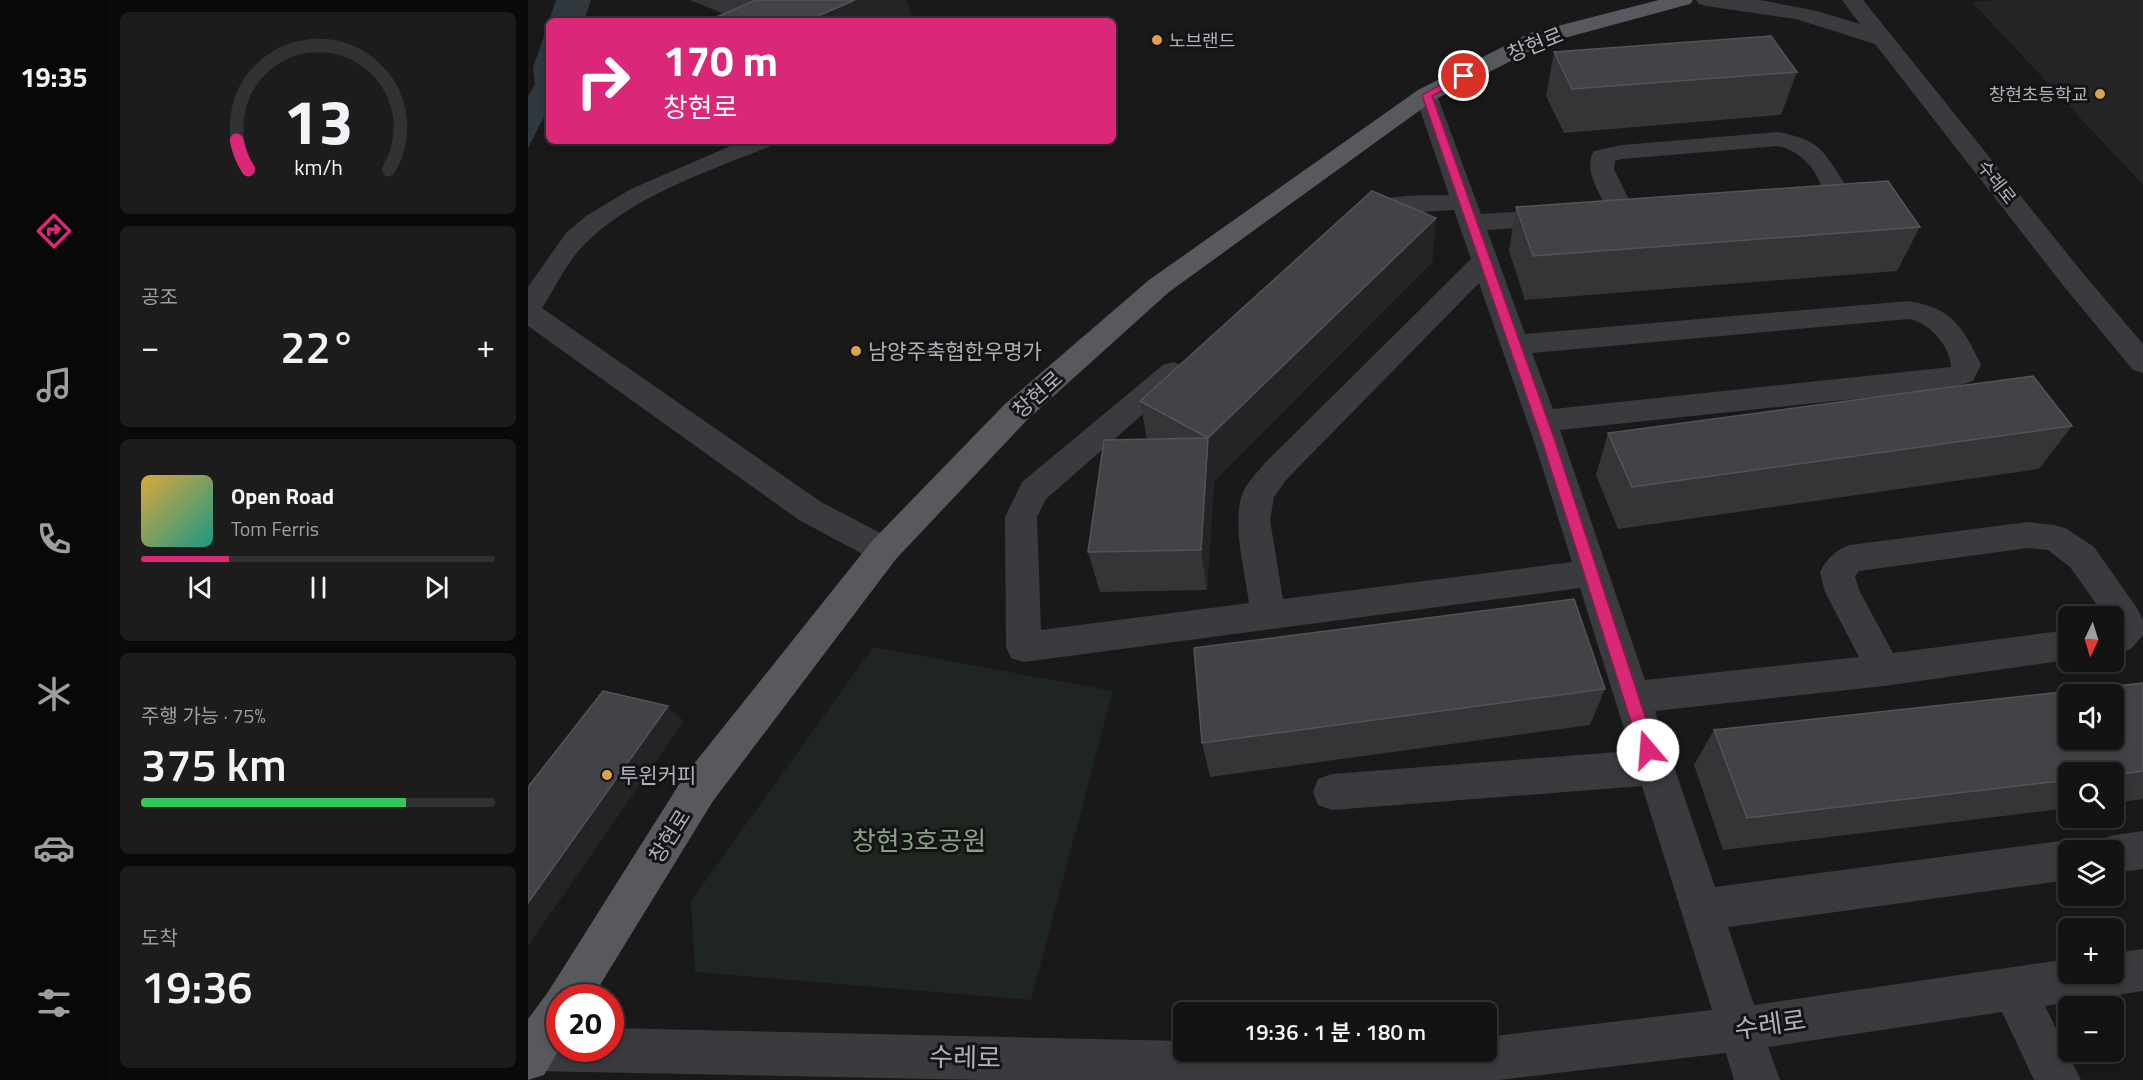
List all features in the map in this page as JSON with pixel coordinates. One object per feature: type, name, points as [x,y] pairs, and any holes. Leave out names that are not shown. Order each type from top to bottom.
[{"type":"main road","name":"창현로","points":[[576,984],[699,788],[884,550],[1016,411],[1159,286],[1426,95],[1538,38],[1683,0]]},
{"type":"main road","points":[[531,1054],[546,1031]]},
{"type":"street","points":[[1706,0],[1748,3],[1809,14],[1884,39]]},
{"type":"street","name":"수레로","points":[[1852,0],[2072,278],[2143,363]]},
{"type":"street","points":[[1426,95],[1542,421],[1757,1080]]},
{"type":"street","points":[[1340,231],[1384,206],[1468,213],[1614,213],[1602,169],[1602,156],[1623,152],[1778,139],[1800,143],[1810,150],[1833,184],[1834,190],[1828,195],[1771,200]]},
{"type":"street","points":[[756,144],[646,190],[602,218],[573,241],[528,310],[810,511],[884,550]]},
{"type":"street","points":[[1268,615],[1254,520],[1258,494],[1275,472],[1485,261]]},
{"type":"street","points":[[1515,345],[1909,310],[1922,311],[1938,318],[1958,347],[1966,365],[1963,374],[1948,379],[1542,421]]},
{"type":"street","points":[[1196,353],[1033,491],[1021,517],[1024,647],[1591,573]]},
{"type":"street","points":[[1884,670],[1842,592],[1837,572],[1850,559],[2028,536],[2055,538],[2082,557],[2117,606]]},
{"type":"street","points":[[2124,617],[2128,630],[2124,634]]},
{"type":"street","points":[[1631,698],[1884,670],[2058,646]]},
{"type":"street","points":[[1332,792],[1654,767]]},
{"type":"street","points":[[2124,853],[2143,850]]},
{"type":"street","points":[[1700,910],[2058,861]]},
{"type":"street","name":"수레로","points":[[531,1054],[989,1058],[1395,1075],[1739,1029],[2143,970]]},
{"type":"street","points":[[2014,990],[2058,1080]]},
{"type":"shaded area","points":[[556,0],[591,0],[585,18],[550,18]]},
{"type":"shaded area","name":"창현초등학교","points":[[2143,0],[2143,185],[1972,2]]},
{"type":"shaded area","points":[[546,30],[546,113],[528,148],[528,96],[535,84],[533,68]]},
{"type":"green space","name":"창현3호공원","points":[[873,647],[1113,691],[1031,1000],[695,972],[691,901]]},
{"type":"building","points":[[756,0],[855,0],[813,18],[714,18]]},
{"type":"building","points":[[1771,36],[1797,72],[1572,89],[1554,52]]},
{"type":"building","points":[[1888,181],[1920,227],[1533,256],[1516,207]]},
{"type":"building","points":[[1372,191],[1436,218],[1208,438],[1140,401]]},
{"type":"building","points":[[2033,376],[2072,426],[1632,487],[1608,433]]},
{"type":"building","points":[[1208,438],[1201,550],[1088,552],[1104,440]]},
{"type":"building","points":[[1574,599],[1605,689],[1202,743],[1194,648]]},
{"type":"building","points":[[2143,683],[2143,771],[2124,774],[2124,762],[2058,762],[2058,781],[1747,818],[1714,730],[2058,692],[2058,750],[2124,750],[2124,685]]},
{"type":"building","points":[[603,691],[668,706],[528,903],[528,787]]},
{"type":"place","name":"노브랜드","points":[[1157,40]]},
{"type":"place","name":"창현초등학교","points":[[2100,94]]},
{"type":"place","name":"남양주축협한우명가","points":[[856,351]]},
{"type":"place","name":"투윈커피","points":[[607,775]]},
{"type":"route","points":[[1464,76],[1426,95],[1549,441],[1648,750]]}]
